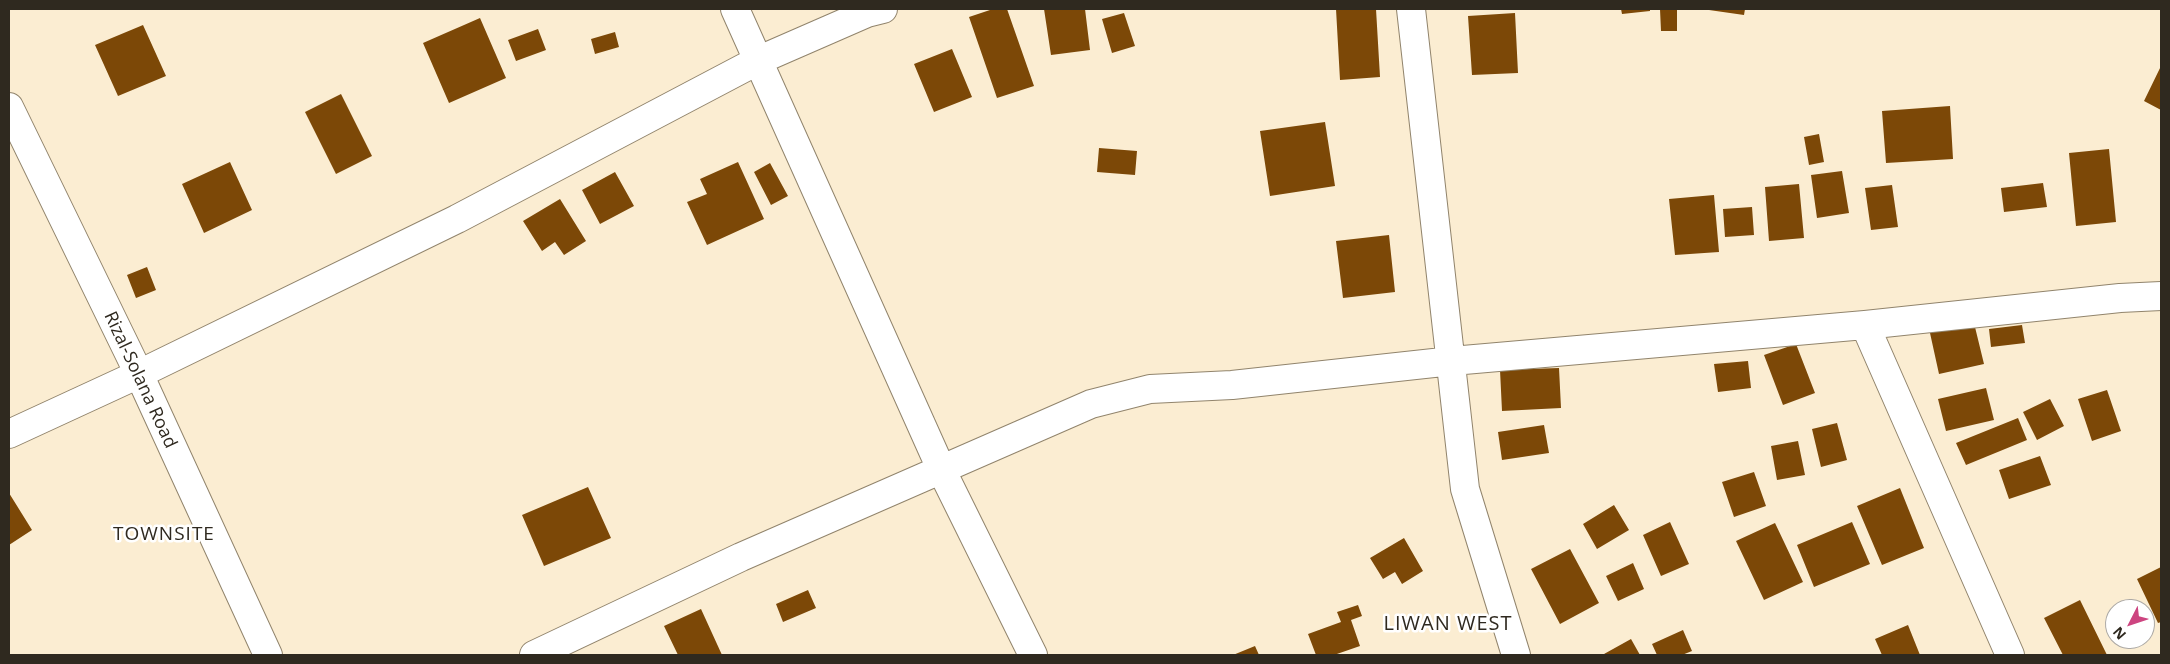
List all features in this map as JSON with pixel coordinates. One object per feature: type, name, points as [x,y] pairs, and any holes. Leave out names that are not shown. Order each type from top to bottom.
[{"type":"street","points":[[735,9],[942,471],[1033,655]]},
{"type":"street","points":[[9,434],[139,374],[457,219],[757,61],[867,13],[883,9]]},
{"type":"street","points":[[1411,9],[1465,489],[1516,655]]},
{"type":"street","name":"Rizal-Solana Road","points":[[9,108],[139,374],[268,655]]},
{"type":"street","points":[[534,655],[741,557],[942,471],[1091,404],[1150,389],[1232,385],[1452,361],[1865,325],[2120,298],[2161,296]]},
{"type":"street","points":[[1865,325],[2010,655]]},
{"type":"building","points":[[993,9],[1007,9],[1034,86],[997,98],[969,17]]},
{"type":"building","points":[[1044,9],[1085,9],[1090,50],[1051,55]]},
{"type":"building","points":[[1336,9],[1376,9],[1380,77],[1340,80]]},
{"type":"building","points":[[1621,9],[1650,9],[1650,11],[1622,14]]},
{"type":"building","points":[[1660,9],[1677,9],[1677,31],[1661,31]]},
{"type":"building","points":[[1702,9],[1745,9],[1744,15]]},
{"type":"building","points":[[1124,13],[1135,46],[1112,53],[1102,19]]},
{"type":"building","points":[[1515,13],[1518,73],[1472,75],[1468,16]]},
{"type":"building","points":[[480,18],[506,78],[449,103],[423,43]]},
{"type":"building","points":[[143,25],[166,76],[118,96],[95,45]]},
{"type":"building","points":[[538,29],[546,50],[516,61],[508,40]]},
{"type":"building","points":[[615,32],[619,47],[595,54],[591,39]]},
{"type":"building","points":[[952,49],[972,97],[934,112],[914,64]]},
{"type":"building","points":[[2161,66],[2161,110],[2144,101]]},
{"type":"building","points":[[341,94],[372,156],[336,174],[305,112]]},
{"type":"building","points":[[1950,106],[1953,159],[1886,163],[1882,111]]},
{"type":"building","points":[[1325,122],[1335,186],[1270,196],[1260,131]]},
{"type":"building","points":[[1819,134],[1824,162],[1809,165],[1804,137]]},
{"type":"building","points":[[1099,148],[1137,151],[1135,175],[1097,172]]},
{"type":"building","points":[[2109,149],[2116,222],[2076,226],[2069,153]]},
{"type":"building","points":[[230,162],[252,210],[204,233],[182,184]]},
{"type":"building","points":[[738,162],[764,219],[707,245],[687,202],[707,194],[700,179]]},
{"type":"building","points":[[770,163],[788,196],[771,205],[754,172]]},
{"type":"building","points":[[1842,171],[1849,213],[1817,218],[1811,175]]},
{"type":"building","points":[[615,172],[634,206],[600,224],[582,190]]},
{"type":"building","points":[[2043,183],[2047,207],[2004,212],[2001,188]]},
{"type":"building","points":[[1799,184],[1804,238],[1769,241],[1765,187]]},
{"type":"building","points":[[1892,185],[1898,227],[1871,230],[1865,188]]},
{"type":"building","points":[[1714,195],[1719,252],[1675,255],[1669,199]]},
{"type":"building","points":[[560,199],[586,241],[564,255],[555,242],[542,251],[523,221]]},
{"type":"building","points":[[1752,207],[1754,235],[1725,237],[1723,209]]},
{"type":"building","points":[[1389,235],[1395,292],[1343,298],[1336,241]]},
{"type":"building","points":[[147,267],[156,290],[136,298],[127,275]]},
{"type":"building","points":[[1974,323],[1984,364],[1939,374],[1930,333]]},
{"type":"building","points":[[2022,325],[2025,343],[1991,347],[1989,329]]},
{"type":"building","points":[[1796,344],[1815,393],[1783,405],[1764,355]]},
{"type":"building","points":[[1748,361],[1751,388],[1718,392],[1714,364]]},
{"type":"building","points":[[1559,368],[1561,408],[1502,411],[1500,370]]},
{"type":"building","points":[[1986,388],[1994,420],[1946,431],[1938,399]]},
{"type":"building","points":[[2107,390],[2121,431],[2092,441],[2078,399]]},
{"type":"building","points":[[2050,399],[2064,426],[2037,440],[2023,412]]},
{"type":"building","points":[[2018,418],[2027,440],[1966,465],[1956,443]]},
{"type":"building","points":[[1837,423],[1847,460],[1821,467],[1812,429]]},
{"type":"building","points":[[1544,425],[1549,453],[1502,460],[1498,432]]},
{"type":"building","points":[[1798,441],[1805,475],[1777,480],[1771,446]]},
{"type":"building","points":[[2040,456],[2051,485],[2009,499],[1999,470]]},
{"type":"building","points":[[1754,472],[1766,506],[1734,517],[1722,482]]},
{"type":"building","points":[[588,487],[611,538],[544,566],[522,515]]},
{"type":"building","points":[[1900,488],[1924,548],[1882,565],[1857,506]]},
{"type":"building","points":[[9,493],[32,530],[9,545]]},
{"type":"building","points":[[1614,505],[1629,530],[1597,549],[1583,524]]},
{"type":"building","points":[[1670,522],[1689,564],[1661,576],[1643,535]]},
{"type":"building","points":[[1852,522],[1870,564],[1814,587],[1797,545]]},
{"type":"building","points":[[1775,523],[1803,582],[1764,600],[1736,541]]},
{"type":"building","points":[[1404,538],[1423,571],[1402,584],[1395,572],[1383,579],[1370,558]]},
{"type":"building","points":[[1570,549],[1599,603],[1560,624],[1531,569]]},
{"type":"building","points":[[1633,563],[1644,589],[1618,601],[1606,576]]},
{"type":"building","points":[[2161,567],[2161,622],[2158,623],[2155,617],[2155,599],[2147,599],[2137,579]]},
{"type":"building","points":[[808,590],[816,608],[783,622],[776,604]]},
{"type":"building","points":[[2080,600],[2107,655],[2063,655],[2044,618]]},
{"type":"building","points":[[1358,605],[1362,616],[1351,620],[1360,646],[1334,655],[1316,655],[1308,634],[1341,622],[1337,612]]},
{"type":"building","points":[[701,609],[722,655],[678,655],[664,626]]},
{"type":"building","points":[[1908,625],[1920,655],[1882,655],[1875,639]]},
{"type":"building","points":[[1683,630],[1692,651],[1682,655],[1657,655],[1652,644]]},
{"type":"building","points":[[1631,639],[1640,655],[1604,654]]},
{"type":"building","points":[[1255,646],[1259,655],[1233,655]]},
{"type":"district","name":"TOWNSITE","points":[[164,535]]},
{"type":"district","name":"LIWAN WEST","points":[[1448,624]]}]
